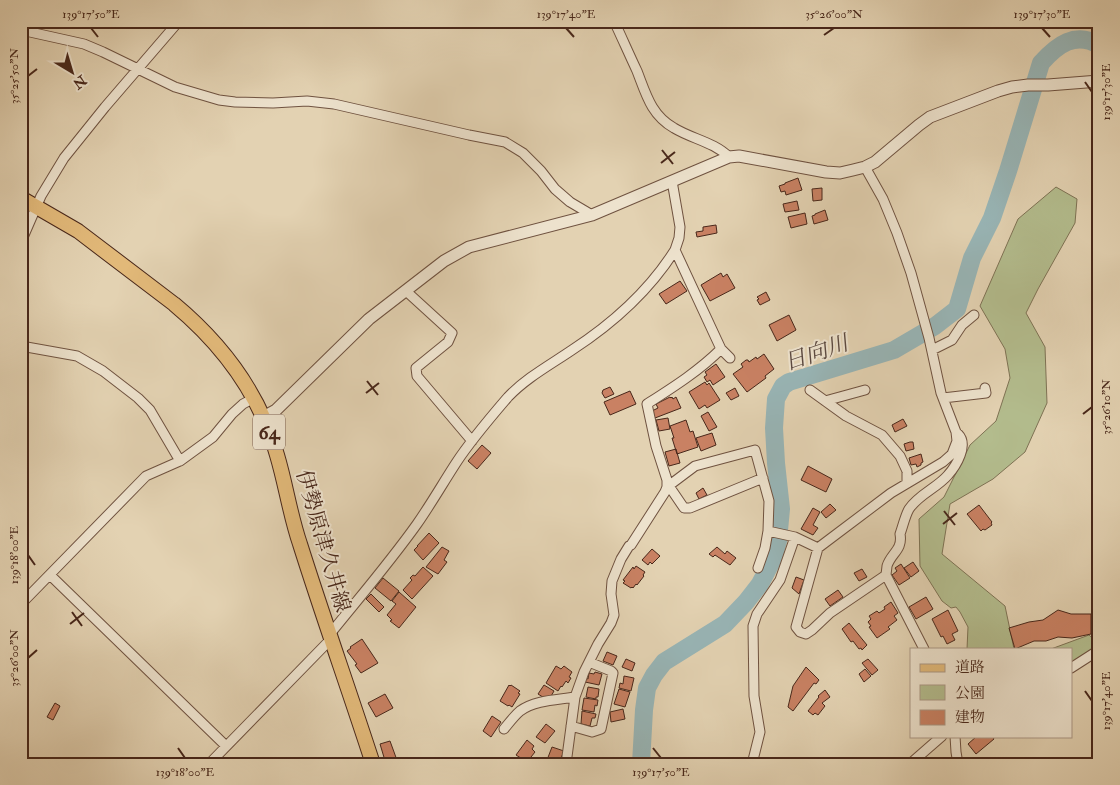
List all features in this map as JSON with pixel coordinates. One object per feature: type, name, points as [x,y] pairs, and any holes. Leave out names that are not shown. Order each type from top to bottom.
[{"type":"main road","name":"伊勢原津久井線","points":[[21,198],[78,232],[174,304],[205,332],[236,369],[254,398],[277,454],[299,541],[373,764]]},
{"type":"street","points":[[21,242],[41,196],[64,158],[179,21]]},
{"type":"street","points":[[614,21],[650,104],[661,119],[674,129],[712,145],[729,157]]},
{"type":"street","points":[[21,30],[84,44],[175,87],[219,100],[273,103],[307,101],[334,104],[505,142],[523,153],[555,189],[570,202],[592,215]]},
{"type":"street","points":[[263,417],[276,410],[369,319],[444,261],[468,247],[592,215],[729,157],[739,156],[826,172],[840,173],[864,167],[875,162],[930,118],[998,91],[1028,85],[1099,81]]},
{"type":"street","points":[[864,167],[883,199],[911,273],[943,398],[956,432],[957,441],[949,458],[891,493],[818,548],[796,627],[800,632],[806,634],[830,613],[886,575]]},
{"type":"street","points":[[209,764],[328,642],[330,634],[418,523],[456,462],[508,397],[520,385],[590,338],[613,320],[635,300],[667,263],[675,250],[680,227],[672,181]]},
{"type":"street","points":[[675,250],[721,349],[730,358]]},
{"type":"street","points":[[406,290],[452,332],[448,342],[416,368],[417,376],[472,441]]},
{"type":"street","points":[[932,350],[952,340],[962,325],[974,315]]},
{"type":"street","points":[[21,346],[77,356],[103,371],[138,398],[150,410],[180,461]]},
{"type":"street","points":[[721,349],[677,385],[647,404],[656,446],[668,487],[684,508],[690,508],[763,478]]},
{"type":"street","points":[[943,398],[986,393],[986,388]]},
{"type":"street","points":[[810,390],[846,416],[882,434],[900,456],[907,471],[908,484]]},
{"type":"street","points":[[826,401],[865,390]]},
{"type":"street","points":[[21,604],[146,476],[180,461],[213,438],[232,414],[243,404],[254,398]]},
{"type":"street","points":[[923,648],[886,575],[887,566],[899,549],[900,534],[909,509],[919,498],[947,476],[962,451],[961,437],[956,432]]},
{"type":"street","points":[[566,764],[575,697],[584,672],[598,644],[612,623],[614,615],[611,594],[612,582],[629,546],[668,487],[695,466],[755,450],[769,501],[770,531],[758,568]]},
{"type":"street","points":[[770,531],[793,536],[818,548]]},
{"type":"street","points":[[752,764],[760,732],[754,696],[753,626],[757,614],[780,580],[793,536]]},
{"type":"street","points":[[50,575],[226,746]]},
{"type":"street","points":[[1072,667],[1099,650]]},
{"type":"street","points":[[571,726],[592,732],[601,729],[613,673],[589,662]]},
{"type":"street","points":[[504,729],[516,715],[530,705],[575,697]]},
{"type":"street","points":[[910,764],[940,738]]},
{"type":"street","points":[[956,738],[958,764]]},
{"type":"green space","points":[[1056,187],[1077,199],[1075,223],[1026,313],[1045,347],[1047,403],[1025,452],[993,479],[950,504],[942,554],[1005,606],[1014,648],[967,648],[968,627],[960,612],[956,607],[951,608],[942,601],[920,566],[919,519],[944,497],[970,445],[996,421],[1010,378],[1005,349],[980,306],[1018,219]]},
{"type":"green space","points":[[1089,635],[1099,644],[1072,662],[1072,648],[1054,648]]},
{"type":"building","points":[[798,178],[802,190],[786,195],[785,191],[781,192],[779,186]]},
{"type":"building","points":[[822,188],[822,200],[813,201],[812,189]]},
{"type":"building","points":[[797,201],[799,210],[785,212],[783,204]]},
{"type":"building","points":[[825,210],[828,220],[814,224],[812,216]]},
{"type":"building","points":[[805,213],[807,224],[791,228],[788,217]]},
{"type":"building","points":[[716,225],[717,233],[697,237],[696,232],[703,231],[703,227]]},
{"type":"building","points":[[721,273],[723,277],[727,274],[735,288],[710,301],[701,285]]},
{"type":"building","points":[[680,281],[687,291],[666,304],[659,294]]},
{"type":"building","points":[[766,292],[770,300],[760,305],[757,297]]},
{"type":"building","points":[[789,315],[796,330],[777,341],[769,325]]},
{"type":"building","points":[[764,354],[774,369],[765,376],[766,378],[747,392],[733,374],[743,367],[741,364],[746,360],[749,362]]},
{"type":"building","points":[[716,364],[725,377],[713,385],[710,380],[707,382],[704,377],[707,375],[705,372]]},
{"type":"building","points":[[705,382],[707,385],[709,383],[720,400],[707,408],[705,405],[699,409],[689,392]]},
{"type":"building","points":[[610,387],[614,394],[605,398],[602,393],[603,390]]},
{"type":"building","points":[[735,388],[739,396],[731,400],[726,393]]},
{"type":"building","points":[[630,391],[636,404],[610,415],[604,402]]},
{"type":"building","points":[[670,397],[673,399],[676,397],[681,408],[655,418],[652,411],[658,408],[656,404]]},
{"type":"building","points":[[708,412],[717,427],[709,431],[701,416]]},
{"type":"building","points":[[668,418],[670,429],[659,431],[656,420]]},
{"type":"building","points":[[903,419],[907,426],[895,432],[892,425]]},
{"type":"building","points":[[686,420],[690,432],[693,431],[698,447],[677,454],[670,426]]},
{"type":"building","points":[[712,433],[716,445],[701,451],[696,438]]},
{"type":"building","points":[[913,442],[914,449],[906,451],[904,444]]},
{"type":"building","points":[[482,445],[491,453],[477,469],[468,461]]},
{"type":"building","points":[[676,449],[680,463],[669,466],[665,452]]},
{"type":"building","points":[[921,454],[923,462],[921,465],[917,467],[916,464],[911,465],[909,458]]},
{"type":"building","points":[[808,466],[832,479],[826,492],[801,480]]},
{"type":"building","points":[[703,488],[707,495],[699,499],[696,493]]},
{"type":"building","points":[[830,504],[836,510],[826,518],[821,512]]},
{"type":"building","points":[[979,505],[992,522],[992,525],[981,531],[967,514]]},
{"type":"building","points":[[813,508],[820,512],[813,525],[818,528],[813,535],[801,529]]},
{"type":"building","points":[[429,533],[439,543],[423,560],[414,550]]},
{"type":"building","points":[[442,547],[449,551],[444,560],[447,562],[438,574],[426,567]]},
{"type":"building","points":[[717,547],[725,554],[727,551],[736,558],[730,565],[715,555],[713,557],[709,554]]},
{"type":"building","points":[[652,549],[660,556],[652,564],[650,562],[648,565],[642,560]]},
{"type":"building","points":[[913,562],[919,571],[911,577],[904,568]]},
{"type":"building","points":[[901,564],[910,578],[899,585],[892,575],[897,571],[895,568]]},
{"type":"building","points":[[636,566],[645,572],[637,585],[631,588],[623,583],[625,581],[623,580],[633,567],[634,569]]},
{"type":"building","points":[[423,567],[433,576],[412,599],[403,590],[412,580],[410,578],[413,575],[415,576]]},
{"type":"building","points":[[862,569],[867,577],[859,581],[854,573]]},
{"type":"building","points":[[796,577],[804,580],[799,594],[792,588]]},
{"type":"building","points":[[383,578],[399,591],[391,601],[375,588]]},
{"type":"building","points":[[838,590],[843,597],[830,606],[825,599]]},
{"type":"building","points":[[399,592],[416,607],[399,628],[390,621],[392,620],[387,615],[396,604],[392,601]]},
{"type":"building","points":[[371,594],[384,607],[379,612],[366,599]]},
{"type":"building","points":[[926,597],[933,609],[916,619],[909,607]]},
{"type":"building","points":[[891,602],[898,613],[894,616],[897,620],[888,627],[890,629],[877,638],[869,627],[871,626],[868,622],[871,619],[869,616],[877,611],[879,613]]},
{"type":"building","points":[[948,610],[958,631],[952,634],[955,640],[947,644],[943,636],[941,637],[932,619]]},
{"type":"building","points":[[1058,610],[1071,614],[1091,614],[1091,634],[1072,638],[1058,637],[1046,641],[1034,641],[1015,648],[1009,628],[1043,620]]},
{"type":"building","points":[[849,623],[867,645],[862,650],[853,641],[851,642],[842,629]]},
{"type":"building","points":[[362,639],[378,663],[361,673],[347,651]]},
{"type":"building","points":[[607,652],[617,656],[613,665],[603,661]]},
{"type":"building","points":[[626,659],[635,663],[632,671],[622,667]]},
{"type":"building","points":[[868,659],[878,670],[872,675],[862,663]]},
{"type":"building","points":[[556,666],[561,669],[564,666],[572,672],[568,683],[566,681],[558,691],[546,683]]},
{"type":"building","points":[[806,667],[819,680],[816,684],[814,683],[793,711],[788,707],[793,686]]},
{"type":"building","points":[[865,669],[871,676],[864,682],[859,674]]},
{"type":"building","points":[[595,672],[602,674],[599,685],[585,682],[586,678],[588,679],[589,673],[594,674]]},
{"type":"building","points":[[624,676],[634,678],[631,691],[619,688],[620,683],[623,684]]},
{"type":"building","points":[[509,685],[520,691],[512,707],[500,701]]},
{"type":"building","points":[[544,685],[554,691],[550,698],[546,699],[538,694]]},
{"type":"building","points":[[588,687],[599,689],[596,699],[586,697]]},
{"type":"building","points":[[619,689],[630,692],[625,707],[614,704]]},
{"type":"building","points":[[825,690],[830,697],[822,703],[825,706],[818,715],[815,713],[813,715],[808,711],[818,696]]},
{"type":"building","points":[[385,694],[393,708],[376,717],[368,703]]},
{"type":"building","points":[[584,698],[598,700],[594,712],[582,710]]},
{"type":"building","points":[[55,703],[60,706],[53,720],[47,717]]},
{"type":"building","points":[[623,709],[625,719],[611,722],[610,712]]},
{"type":"building","points":[[582,711],[596,714],[595,718],[592,718],[590,726],[581,724]]},
{"type":"building","points":[[492,716],[501,722],[491,737],[483,731]]},
{"type":"building","points":[[546,724],[555,731],[545,743],[536,737]]},
{"type":"building","points":[[975,738],[994,739],[976,754],[968,744]]},
{"type":"building","points":[[527,740],[534,746],[532,749],[535,752],[527,762],[516,755]]},
{"type":"building","points":[[390,741],[398,763],[386,764],[380,744]]},
{"type":"building","points":[[552,747],[564,751],[561,758],[563,759],[562,762],[560,761],[559,764],[547,760]]},
{"type":"waterway","name":"日向川","points":[[641,764],[647,688],[654,675],[664,662],[725,624],[760,584],[773,559],[778,541],[781,509],[774,428],[776,399],[783,386],[789,382],[894,350],[935,326],[957,309],[972,258],[992,218],[1041,63],[1053,51],[1067,42],[1082,39],[1099,45]]}]
